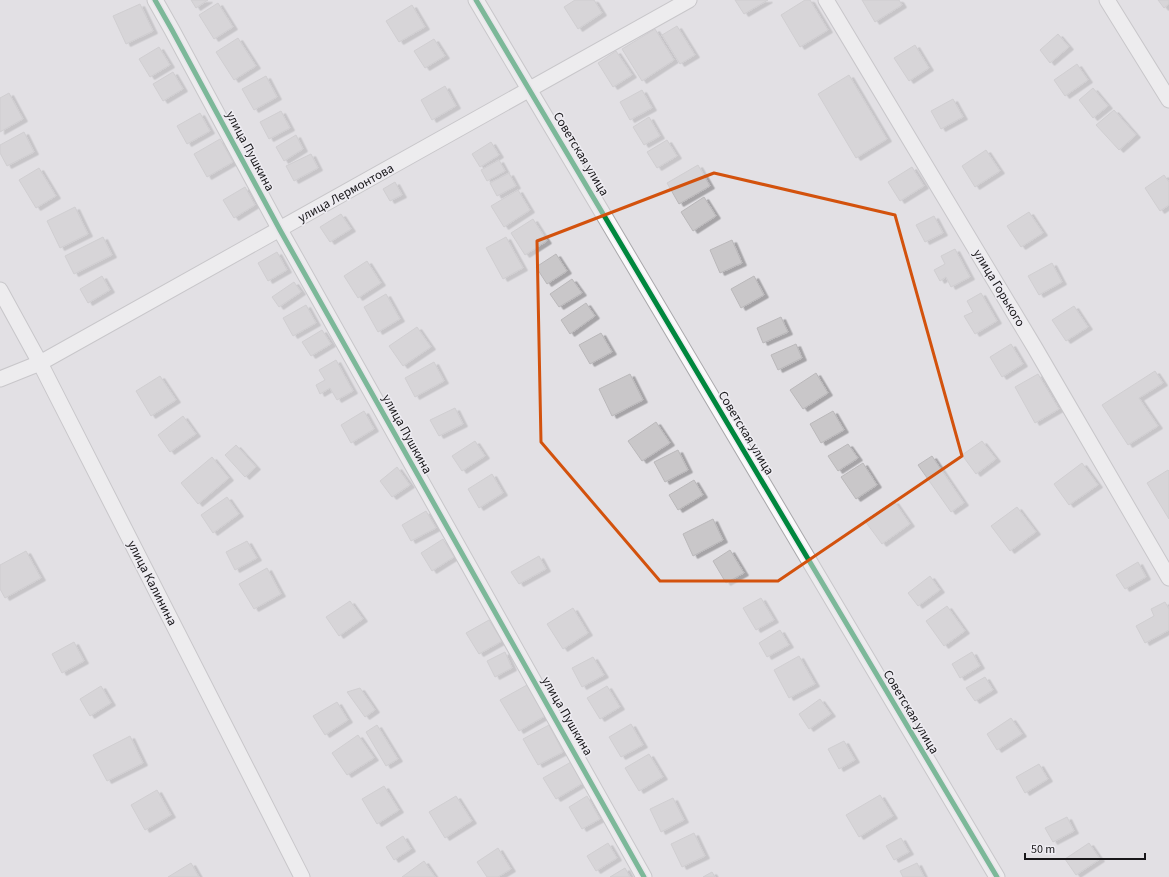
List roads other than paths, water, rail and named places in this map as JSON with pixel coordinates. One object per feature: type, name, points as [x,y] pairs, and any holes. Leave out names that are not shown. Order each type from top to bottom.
[{"type":"street","name":"улица Пушкина","points":[[155,0],[280,230],[644,877]]},
{"type":"street","name":"Советская улица","points":[[476,0],[997,877]]},
{"type":"street","name":"улица Лермонтова","points":[[0,379],[40,363],[689,0]]},
{"type":"street","name":"улица Горького","points":[[826,0],[1035,348],[1169,578]]},
{"type":"street","points":[[1107,0],[1169,100]]},
{"type":"street","name":"улица Калинина","points":[[0,290],[40,363],[302,877]]}]
